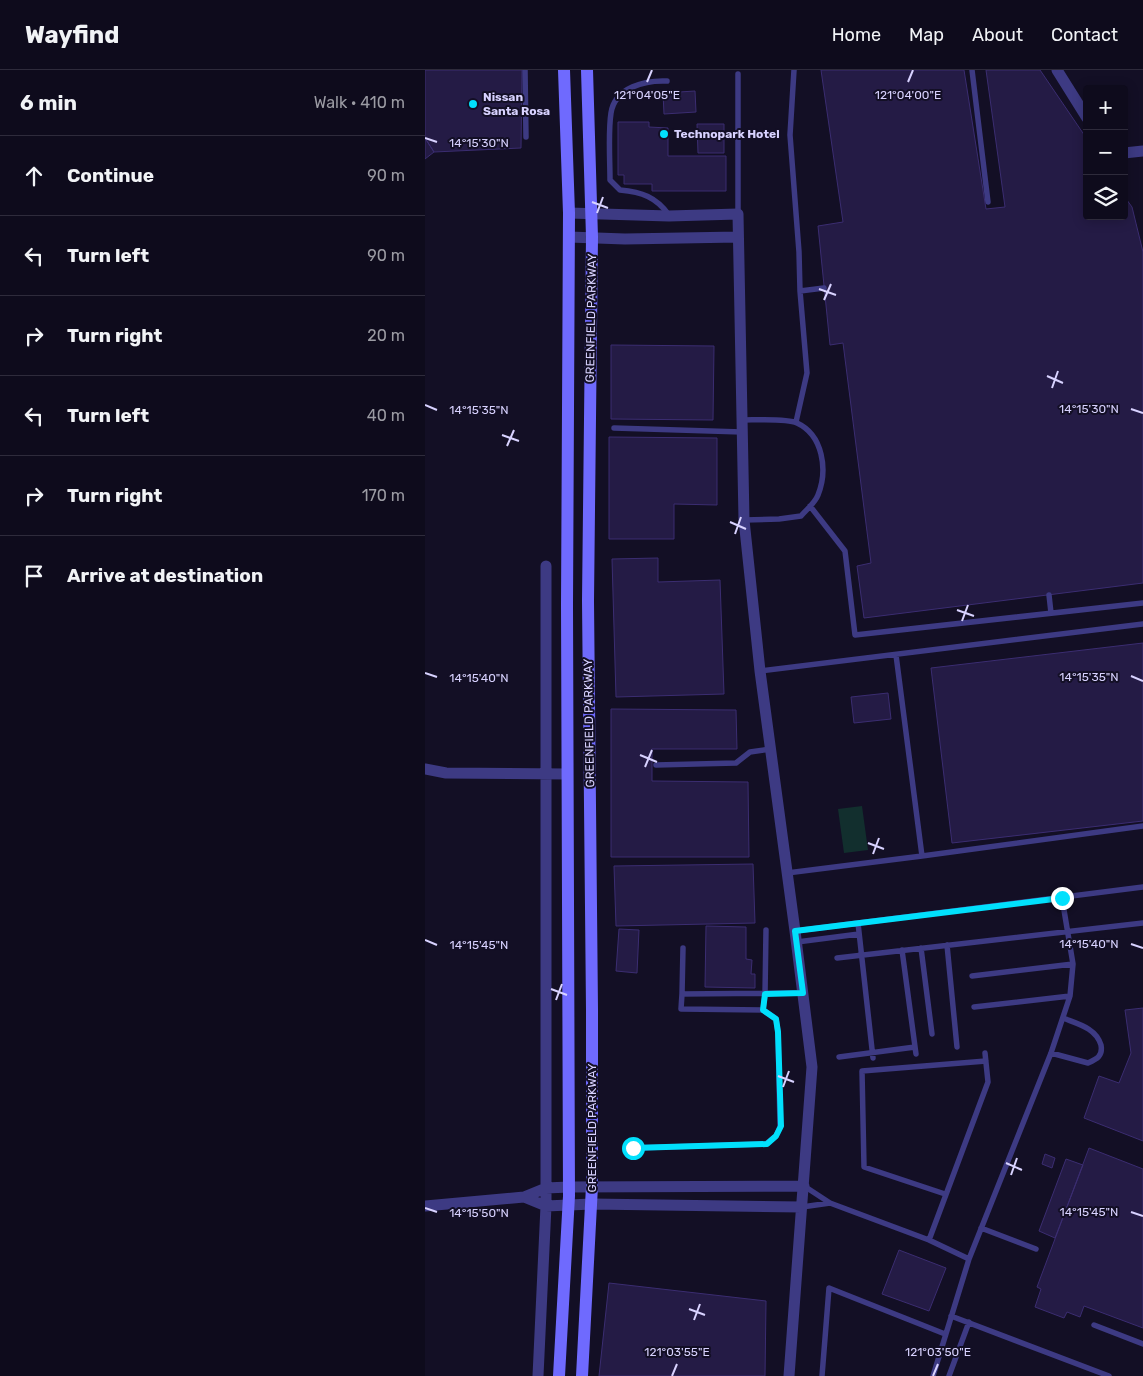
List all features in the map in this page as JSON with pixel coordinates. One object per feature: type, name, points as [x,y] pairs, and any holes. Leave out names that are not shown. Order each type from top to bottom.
[{"type":"main road","name":"GREENFIELD PARKWAY","points":[[559,1376],[569,1204],[567,596],[569,213],[564,70]]},
{"type":"main road","name":"GREENFIELD PARKWAY","points":[[582,1376],[592,1204],[588,601],[592,214],[587,70]]},
{"type":"street","points":[[1057,70],[1083,112]]},
{"type":"street","points":[[1128,153],[1143,151]]},
{"type":"street","points":[[569,213],[669,216],[737,214],[744,520],[760,671],[812,1067],[789,1376]]},
{"type":"street","points":[[569,237],[738,237]]},
{"type":"street","points":[[538,1376],[546,1206],[546,566]]},
{"type":"street","points":[[425,769],[446,773],[567,774]]},
{"type":"street","points":[[425,1206],[524,1197],[546,1188],[569,1186],[803,1186]]},
{"type":"street","points":[[524,1197],[546,1206],[592,1204],[802,1207]]},
{"type":"lane","points":[[525,70],[527,137]]},
{"type":"lane","points":[[794,70],[790,135],[807,373],[795,422]]},
{"type":"lane","points":[[972,70],[987,202]]},
{"type":"lane","points":[[737,214],[738,74]]},
{"type":"lane","points":[[667,80],[657,80],[636,85],[621,93],[611,111],[610,180],[620,190],[637,192],[661,204],[669,216]]},
{"type":"lane","points":[[800,291],[825,288]]},
{"type":"lane","points":[[614,428],[743,426],[795,422],[808,430],[816,440],[823,469],[817,496],[810,506],[801,516],[744,520]]},
{"type":"lane","points":[[810,506],[845,551],[855,635],[1143,604]]},
{"type":"lane","points":[[1049,595],[1051,614]]},
{"type":"lane","points":[[760,671],[1143,624]]},
{"type":"lane","points":[[896,655],[922,856]]},
{"type":"lane","points":[[656,765],[736,763],[750,752],[771,749]]},
{"type":"lane","points":[[787,873],[1143,826]]},
{"type":"lane","points":[[796,937],[858,923],[1143,887]]},
{"type":"lane","points":[[933,1376],[969,1259],[1051,1053],[1069,996],[1073,964],[1062,898]]},
{"type":"lane","points":[[837,958],[1143,922]]},
{"type":"lane","points":[[858,923],[873,1055]]},
{"type":"lane","points":[[763,1010],[766,930]]},
{"type":"lane","points":[[796,937],[859,934]]},
{"type":"lane","points":[[947,945],[957,1047]]},
{"type":"lane","points":[[633,1148],[767,1144],[776,1136],[781,1126],[776,1019],[763,1010],[681,1009],[683,948]]},
{"type":"lane","points":[[921,948],[932,1034]]},
{"type":"lane","points":[[902,950],[916,1054]]},
{"type":"lane","points":[[973,976],[1073,964]]},
{"type":"lane","points":[[682,994],[803,993]]},
{"type":"lane","points":[[974,1007],[1069,996]]},
{"type":"lane","points":[[1051,1053],[1088,1063],[1099,1058],[1101,1054],[1101,1047],[1095,1033],[1063,1018]]},
{"type":"lane","points":[[839,1057],[873,1055],[915,1047]]},
{"type":"lane","points":[[929,1240],[987,1082],[985,1053]]},
{"type":"lane","points":[[945,1194],[864,1167],[861,1071],[986,1062]]},
{"type":"lane","points":[[803,1186],[830,1203],[929,1240],[969,1259]]},
{"type":"lane","points":[[802,1207],[830,1203]]},
{"type":"lane","points":[[981,1228],[1036,1249]]},
{"type":"lane","points":[[822,1376],[829,1288],[945,1334]]},
{"type":"lane","points":[[951,1316],[1109,1376]]},
{"type":"lane","points":[[949,1376],[969,1322]]},
{"type":"lane","points":[[1094,1325],[1143,1344]]},
{"type":"green space","points":[[862,806],[868,850],[844,853],[838,809]]},
{"type":"building","name":"Nissan Santa Rosa","points":[[425,70],[522,70],[521,148],[434,152],[425,138]]},
{"type":"building","points":[[821,70],[964,70],[986,209],[1005,207],[986,70],[1040,70],[1083,133],[1083,220],[1128,220],[1128,202],[1132,207],[1143,252],[1143,583],[864,618],[857,566],[871,563],[843,343],[830,345],[818,226],[843,222]]},
{"type":"building","points":[[695,91],[696,112],[664,114],[663,93]]},
{"type":"building","points":[[618,122],[649,122],[649,127],[668,128],[668,156],[726,156],[726,191],[652,191],[652,184],[624,184],[624,175],[618,175]]},
{"type":"building","points":[[697,124],[724,124],[724,153],[698,153]]},
{"type":"building","points":[[425,138],[434,152],[425,159]]},
{"type":"building","points":[[611,345],[714,346],[713,420],[611,419]]},
{"type":"building","points":[[609,437],[717,438],[717,505],[674,504],[674,539],[609,539]]},
{"type":"building","points":[[658,558],[658,582],[720,580],[724,694],[616,697],[612,559]]},
{"type":"building","points":[[1143,643],[1143,821],[952,843],[931,668]]},
{"type":"building","points":[[888,693],[891,719],[854,723],[851,697]]},
{"type":"building","points":[[611,709],[736,710],[737,749],[652,749],[652,781],[748,782],[749,857],[611,857]]},
{"type":"building","points":[[753,864],[755,923],[616,926],[614,866]]},
{"type":"building","points":[[706,926],[746,927],[746,959],[752,960],[751,974],[755,974],[755,988],[705,987]]},
{"type":"building","points":[[619,929],[639,930],[637,973],[616,971]]},
{"type":"building","points":[[1143,1008],[1143,1141],[1084,1118],[1099,1076],[1119,1083],[1131,1053],[1125,1010]]},
{"type":"building","points":[[1089,1148],[1143,1169],[1143,1328],[1084,1306],[1080,1317],[1067,1312],[1064,1318],[1035,1307],[1041,1289],[1037,1287]]},
{"type":"building","points":[[1045,1154],[1055,1158],[1052,1168],[1042,1164]]},
{"type":"building","points":[[1066,1159],[1083,1165],[1055,1238],[1039,1231]]},
{"type":"building","points":[[899,1250],[946,1268],[929,1311],[882,1294]]},
{"type":"building","points":[[609,1283],[766,1301],[765,1376],[599,1376]]},
{"type":"place","name":"Nissan Santa Rosa","points":[[473,104]]},
{"type":"place","name":"Technopark Hotel","points":[[664,134]]},
{"type":"route","points":[[633,1148],[767,1144],[776,1136],[781,1126],[778,1032],[776,1019],[763,1010],[765,994],[803,993],[795,931],[1062,898]]}]
